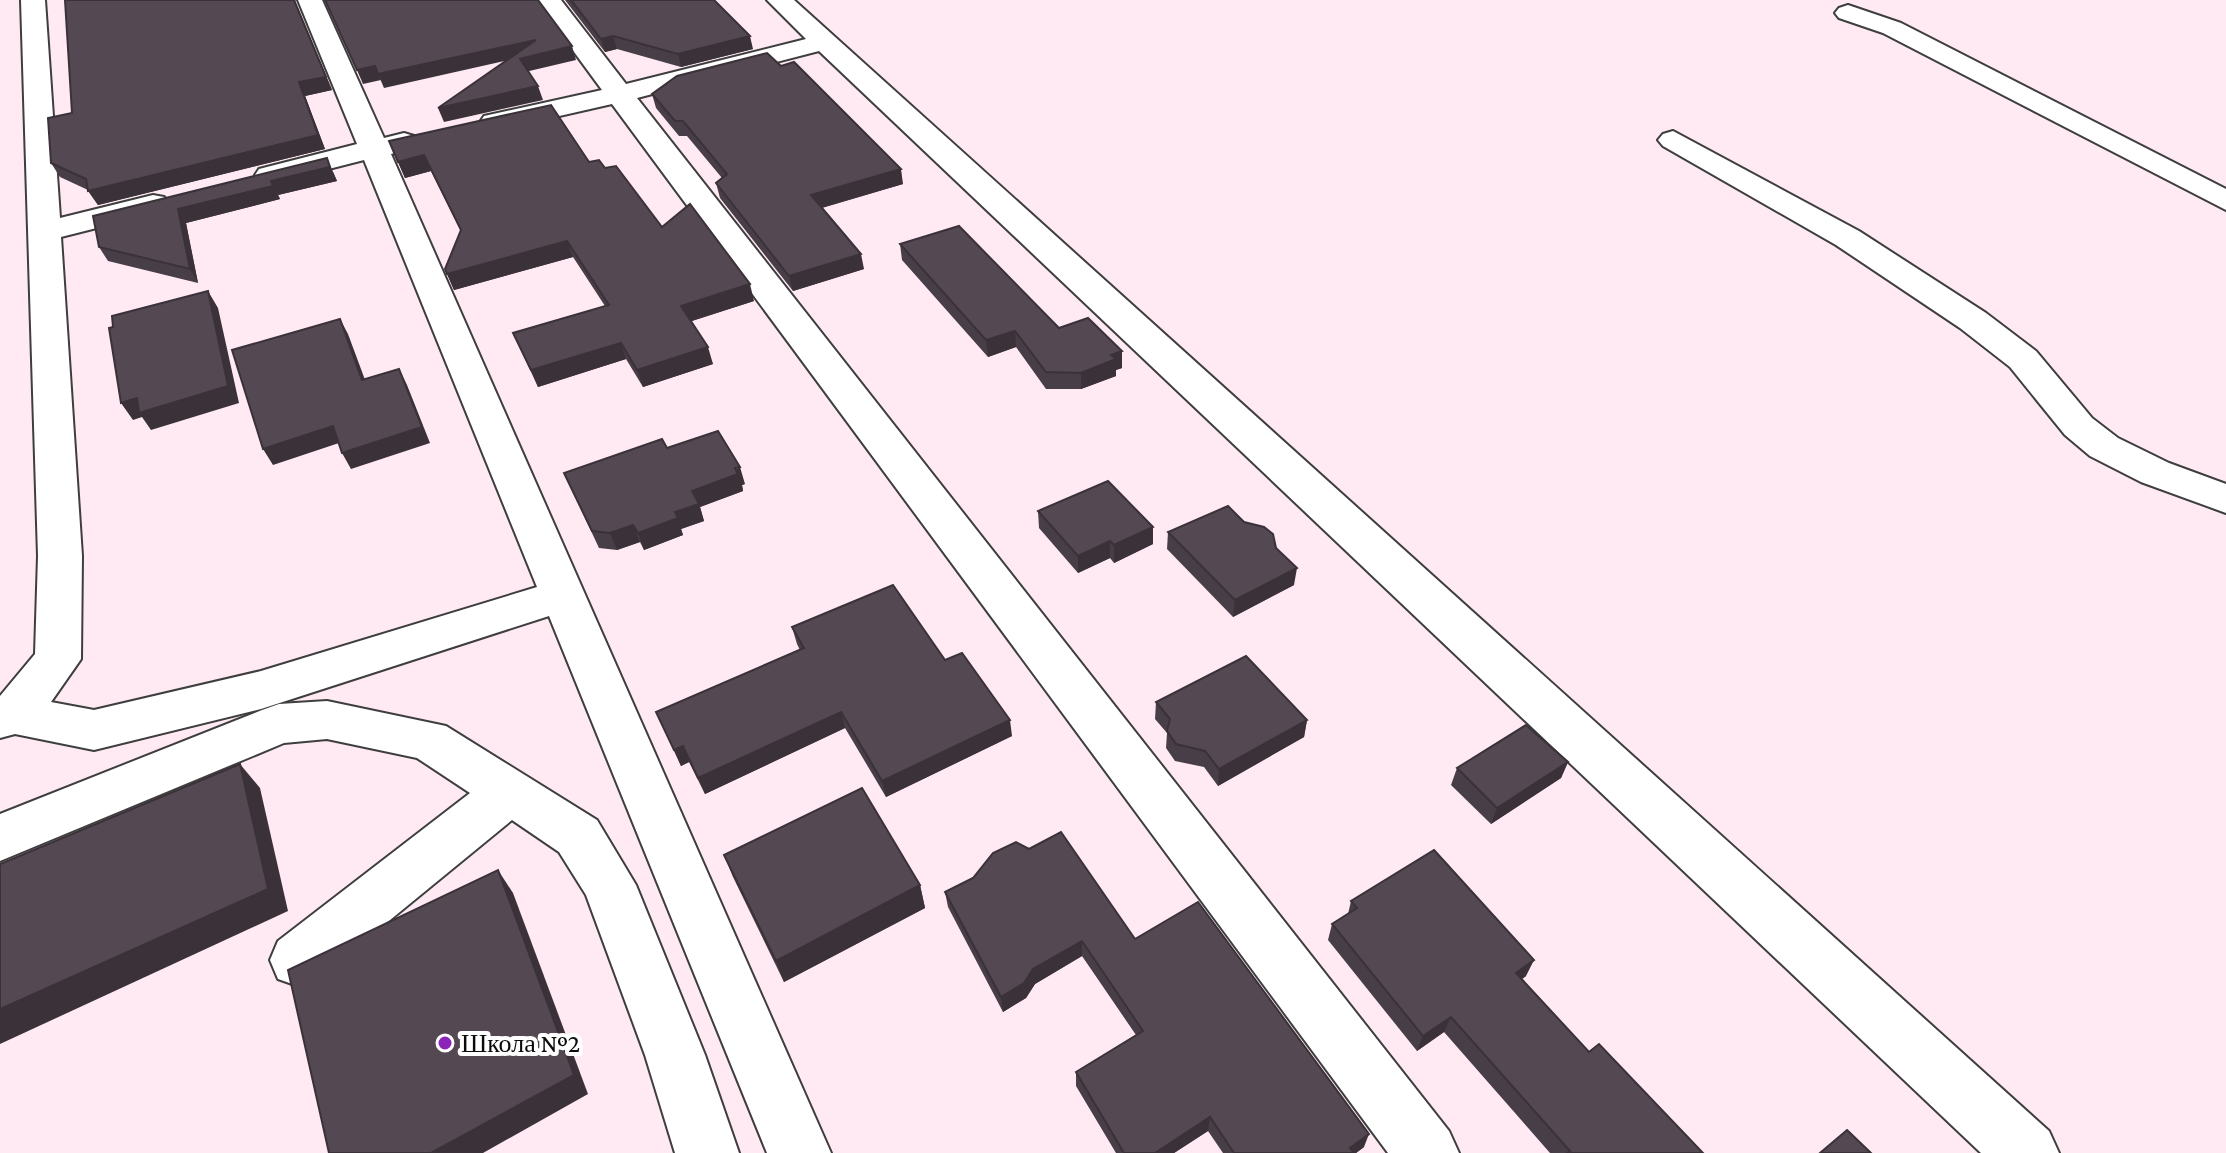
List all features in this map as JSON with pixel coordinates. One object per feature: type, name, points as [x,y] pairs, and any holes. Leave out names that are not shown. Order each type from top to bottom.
[{"type":"street","points":[[7,716],[58,659],[60,556],[47,231],[33,0]]},
{"type":"street","points":[[310,0],[799,1153]]},
{"type":"street","points":[[548,0],[1427,1153]]},
{"type":"street","points":[[779,0],[2027,1153]]},
{"type":"street","points":[[1848,13],[1905,35],[2226,201]]},
{"type":"street","points":[[466,128],[619,94],[824,42]]},
{"type":"street","points":[[47,231],[436,135]]},
{"type":"street","points":[[1673,140],[1846,238],[2016,352],[2048,393],[2089,436],[2135,463],[2226,499]]},
{"type":"street","points":[[7,716],[94,730],[261,690],[561,596]]},
{"type":"street","points":[[0,838],[279,724],[327,720],[429,740],[578,836],[609,885],[675,1055],[707,1153]]},
{"type":"street","points":[[298,960],[511,791]]},
{"type":"building","points":[[65,0],[294,0],[326,77],[299,82],[318,135],[88,191],[86,179],[51,163],[48,118],[72,113]]},
{"type":"building","points":[[325,0],[538,0],[572,46],[520,59],[538,86],[438,108],[536,40],[378,74],[375,66],[357,70]]},
{"type":"building","points":[[571,0],[714,0],[750,36],[678,54],[613,36],[601,39]]},
{"type":"building","points":[[767,53],[781,66],[794,62],[901,169],[811,195],[861,254],[789,276],[716,183],[727,174],[683,121],[675,121],[652,94],[677,76]]},
{"type":"building","points":[[551,105],[589,162],[599,160],[605,168],[616,166],[662,227],[690,204],[750,284],[681,306],[708,347],[637,370],[621,343],[531,370],[513,333],[609,305],[567,241],[447,274],[445,269],[461,230],[424,155],[398,162],[389,141]]},
{"type":"building","points":[[327,158],[330,167],[271,181],[273,186],[178,209],[190,269],[99,247],[93,216]]},
{"type":"building","points":[[959,226],[1059,328],[1088,318],[1122,351],[1111,355],[1116,359],[1081,373],[1046,372],[1015,331],[986,340],[900,244]]},
{"type":"building","points":[[208,291],[228,386],[139,413],[137,398],[121,403],[109,328],[113,327],[112,316]]},
{"type":"building","points":[[340,319],[362,380],[399,369],[422,427],[342,453],[333,426],[263,449],[232,350]]},
{"type":"building","points":[[718,431],[740,467],[735,468],[738,474],[692,491],[699,504],[675,512],[678,518],[638,533],[633,525],[610,533],[592,531],[564,473],[662,439],[667,448]]},
{"type":"building","points":[[1108,481],[1153,527],[1114,545],[1110,541],[1078,556],[1038,511]]},
{"type":"building","points":[[1228,506],[1244,522],[1264,527],[1273,534],[1276,548],[1297,568],[1235,600],[1168,532]]},
{"type":"building","points":[[893,585],[945,660],[962,653],[1010,720],[882,781],[841,712],[698,778],[683,746],[674,750],[656,712],[804,648],[792,627]]},
{"type":"building","points":[[1246,656],[1307,720],[1219,769],[1205,751],[1176,744],[1167,731],[1170,719],[1156,702]]},
{"type":"building","points":[[1526,725],[1568,762],[1497,808],[1457,768]]},
{"type":"building","points":[[240,764],[268,889],[0,1009],[0,864]]},
{"type":"building","points":[[862,788],[920,885],[776,961],[724,855]]},
{"type":"building","points":[[1061,832],[1135,939],[1198,902],[1369,1134],[1350,1148],[1354,1153],[1234,1153],[1210,1117],[1155,1153],[1124,1153],[1076,1072],[1143,1031],[1082,941],[1033,969],[1024,983],[1001,997],[945,892],[973,878],[993,853],[1016,842],[1029,849]]},
{"type":"building","points":[[1434,850],[1534,960],[1516,973],[1589,1052],[1599,1044],[1703,1153],[1567,1153],[1570,1151],[1451,1017],[1423,1036],[1332,924],[1357,908],[1351,901]]},
{"type":"building","name":"Школа №2","points":[[498,870],[574,1075],[431,1153],[329,1153],[288,970]]},
{"type":"building","points":[[1847,1130],[1871,1153],[1820,1153]]},
{"type":"place","name":"Школа №2","points":[[445,1043]]}]
